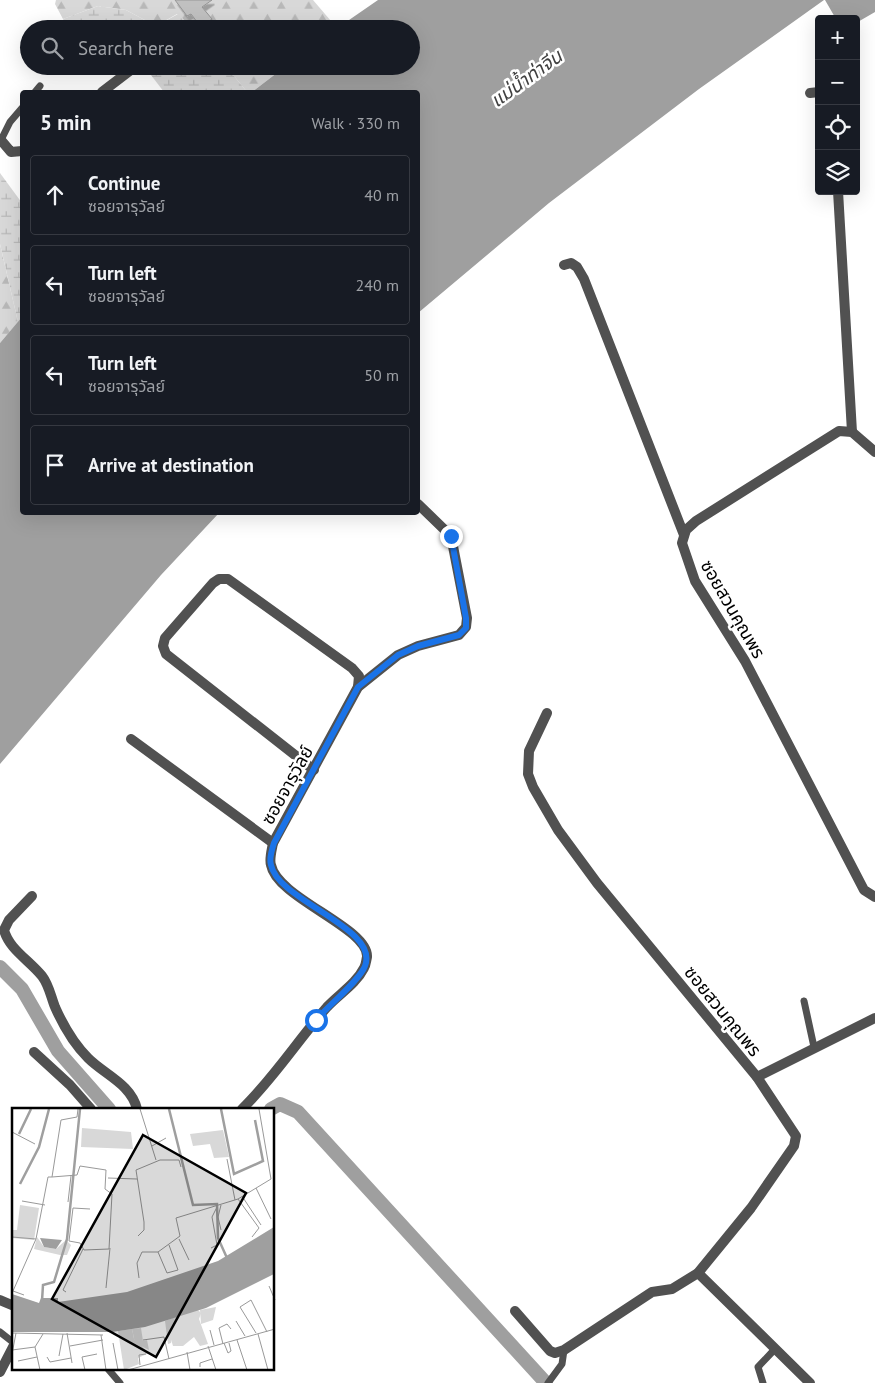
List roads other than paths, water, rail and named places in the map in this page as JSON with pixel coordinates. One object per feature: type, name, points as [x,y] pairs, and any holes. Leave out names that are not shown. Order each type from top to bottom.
[{"type":"street","points":[[105,90],[124,75]]},
{"type":"street","points":[[1,140],[11,152],[20,152]]},
{"type":"street","points":[[838,195],[852,432]]},
{"type":"street","name":"ซอยสวนคุณพร","points":[[564,265],[571,263],[577,267],[584,279],[684,534],[682,543],[695,581],[745,661],[864,890],[875,897]]},
{"type":"street","points":[[684,534],[696,521],[839,431],[852,432],[875,452]]},
{"type":"street","name":"ซอยจารุวัลย์","points":[[243,1108],[258,1093],[328,1006],[358,977],[365,967],[367,955],[361,942],[321,911],[281,884],[270,864],[274,843],[358,687],[398,655],[418,646],[459,635],[466,628],[466,618],[451,536],[420,506]]},
{"type":"street","points":[[314,770],[166,654],[163,646],[166,638],[213,583],[219,579],[228,579],[352,668],[359,676],[358,687]]},
{"type":"street","name":"ซอยสวนคุณพร","points":[[547,713],[529,751],[528,774],[558,830],[597,883],[756,1077],[793,1128],[796,1136],[794,1146],[750,1208],[698,1272],[672,1289],[652,1292],[564,1350]]},
{"type":"street","points":[[131,739],[274,843]]},
{"type":"street","points":[[32,896],[9,920],[4,930],[7,940],[43,977],[54,1006],[74,1041],[89,1059],[130,1093],[138,1108]]},
{"type":"street","name":"ซอยสวนคุณพร","points":[[756,1077],[875,1018]]},
{"type":"street","points":[[34,1052],[90,1108]]},
{"type":"street","points":[[698,1272],[810,1383]]},
{"type":"street","points":[[0,1300],[12,1305]]},
{"type":"street","points":[[515,1311],[550,1351],[555,1353],[564,1350]]},
{"type":"street","points":[[0,1372],[12,1348]]},
{"type":"lane","points":[[37,90],[40,86]]},
{"type":"lane","points":[[1,140],[10,122],[20,110]]},
{"type":"lane","points":[[804,1001],[814,1047]]},
{"type":"lane","points":[[0,1332],[12,1342]]},
{"type":"lane","points":[[763,1383],[758,1367],[775,1349]]},
{"type":"lane","points":[[548,1383],[562,1364],[564,1350]]},
{"type":"lane","points":[[109,1370],[120,1383]]},
{"type":"water","name":"แม่น้ำท่าจีน","points":[[378,0],[824,0],[699,89],[549,203],[420,311],[420,90],[255,90],[274,75],[420,75],[420,20],[349,20]]},
{"type":"water","points":[[825,0],[875,0],[875,12],[860,21],[860,15],[834,15]]},
{"type":"water","points":[[20,319],[20,515],[217,515],[161,575],[0,764],[0,343]]},
{"type":"waterway","points":[[0,967],[22,989],[58,1051],[108,1108]]},
{"type":"waterway","points":[[273,1108],[280,1104],[298,1112],[546,1383]]}]
